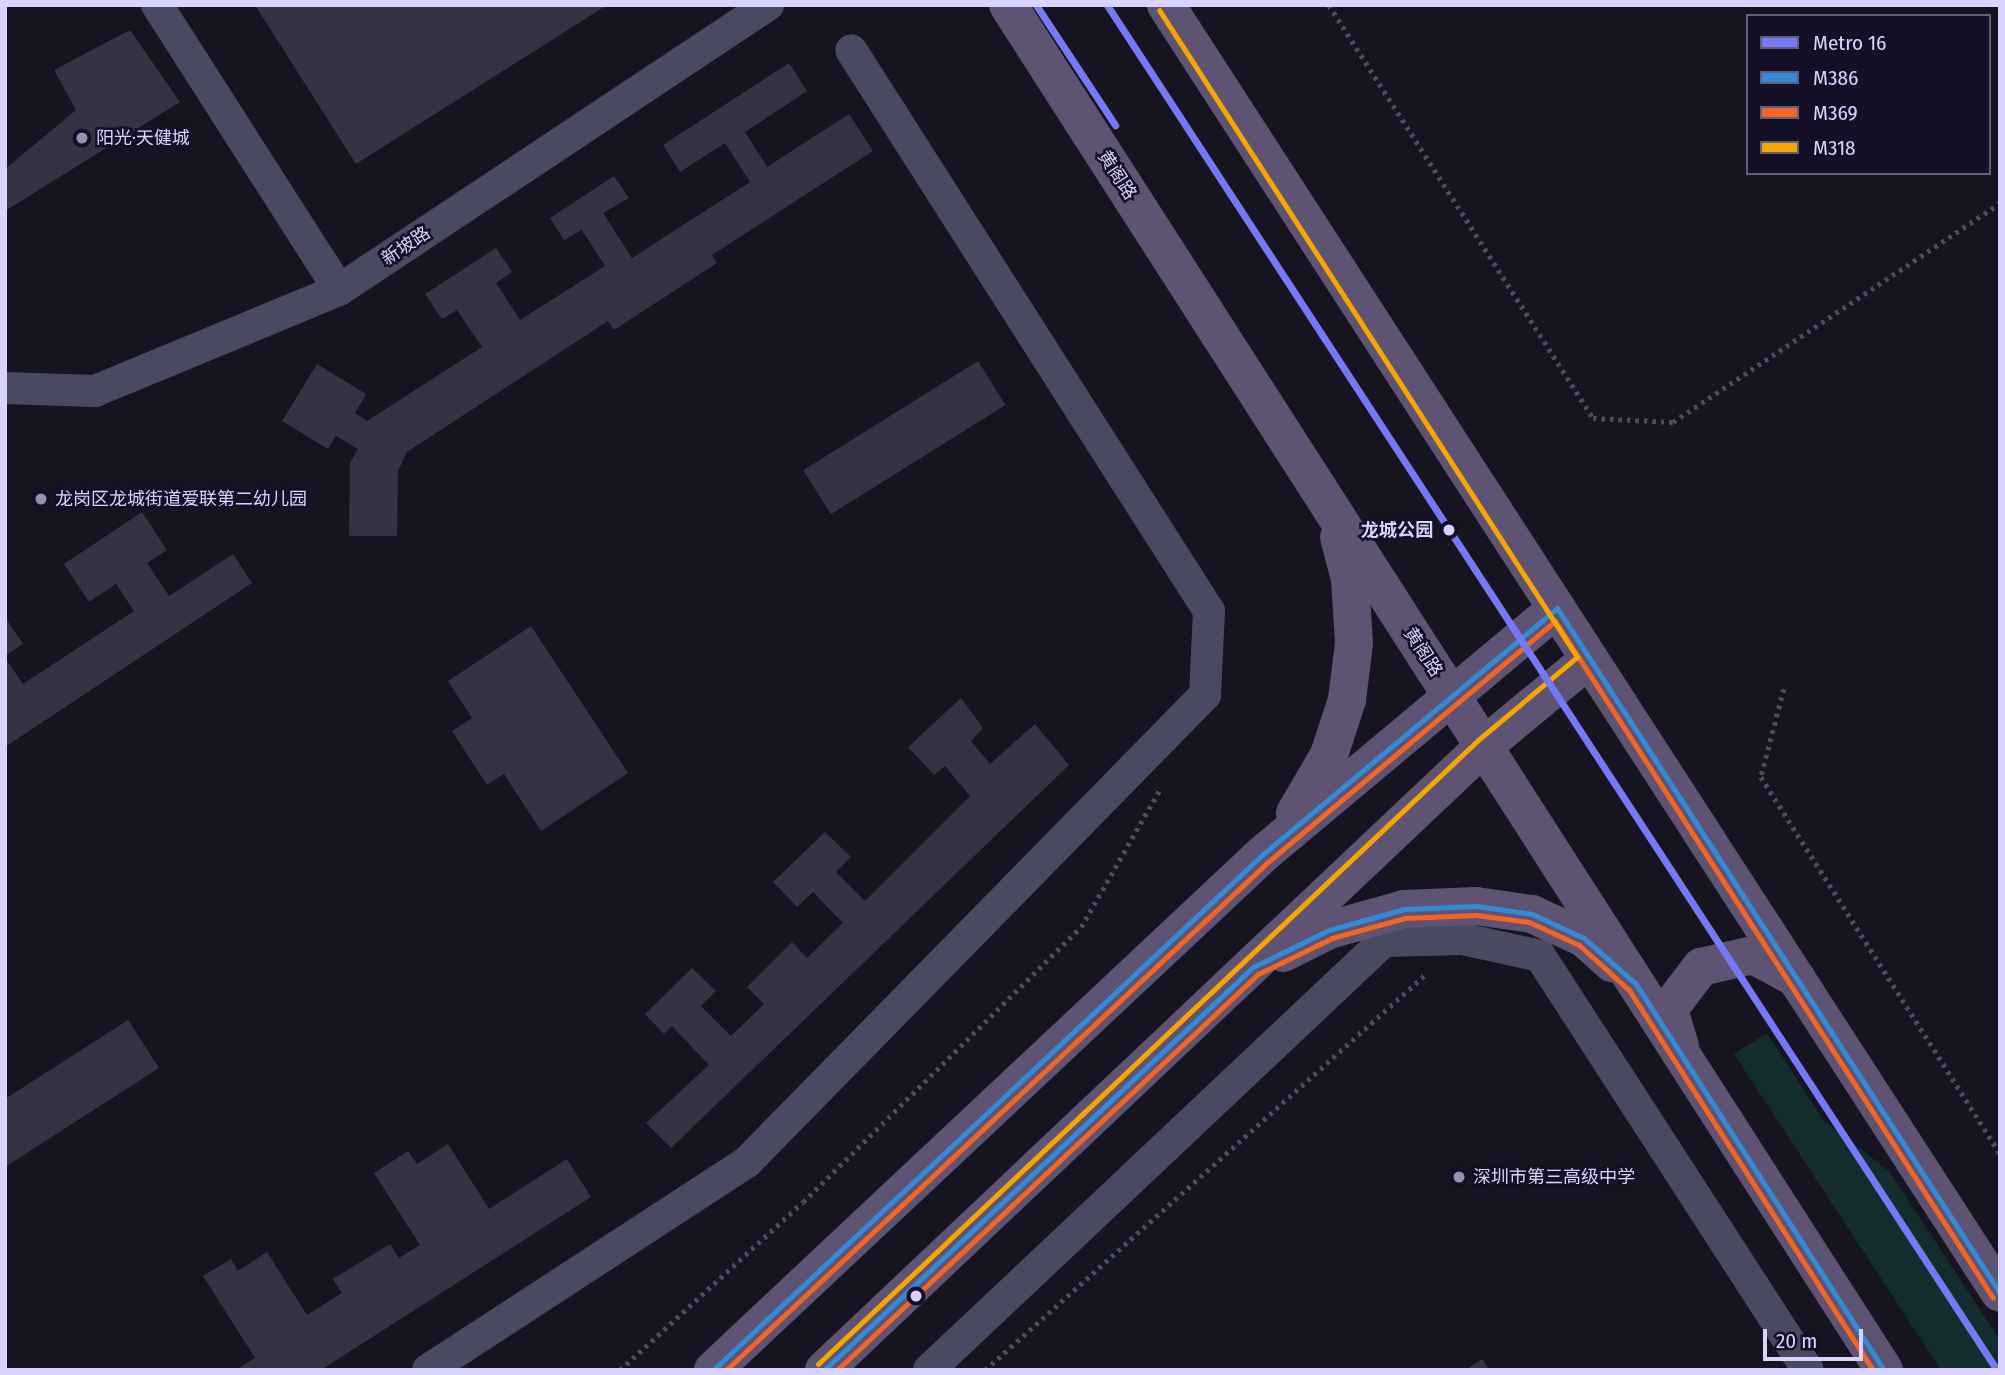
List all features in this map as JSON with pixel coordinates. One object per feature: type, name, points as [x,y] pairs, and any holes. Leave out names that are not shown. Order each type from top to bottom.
[{"type":"main road","name":"黄阁路","points":[[1008,5],[1884,1370]]},
{"type":"main road","points":[[1166,5],[2000,1293]]},
{"type":"main road","points":[[1263,854],[1329,755],[1347,700],[1350,579],[1331,508]]},
{"type":"main road","points":[[713,1370],[1263,854],[1450,694],[1557,608]]},
{"type":"main road","points":[[824,1370],[1484,746],[1589,659]]},
{"type":"main road","points":[[1253,967],[1329,930],[1404,909],[1476,906],[1532,914],[1584,938],[1636,984]]},
{"type":"main road","points":[[1683,1056],[1669,1009],[1701,967],[1753,955],[1796,978]]},
{"type":"street","points":[[157,5],[339,290]]},
{"type":"street","name":"新坡路","points":[[5,388],[95,391],[339,290],[768,5]]},
{"type":"street","points":[[428,1370],[747,1162],[1205,695],[1209,611],[851,50]]},
{"type":"street","points":[[929,1370],[1384,941],[1463,939],[1540,956],[1808,1370]]},
{"type":"path","points":[[1329,5],[1593,418],[1673,422],[2000,203]]},
{"type":"path","points":[[1784,689],[1761,778],[2000,1153]]},
{"type":"path","points":[[620,1370],[803,1202],[1081,927],[1161,788]]},
{"type":"path","points":[[985,1370],[1463,939]]},
{"type":"green space","points":[[1767,1033],[1824,1121],[1889,1171],[2000,1340],[2000,1370],[1941,1370],[1734,1054]]},
{"type":"building","points":[[255,5],[607,5],[356,164]]},
{"type":"building","name":"阳光·天健城","points":[[130,30],[180,102],[5,211],[5,169],[76,110],[54,70]]},
{"type":"building","points":[[789,63],[807,91],[745,132],[767,167],[849,114],[873,151],[712,255],[717,263],[614,330],[608,321],[407,452],[398,471],[397,536],[349,536],[350,463],[358,449],[336,436],[328,449],[282,421],[317,364],[366,394],[355,413],[367,421],[482,347],[457,310],[442,319],[425,294],[496,248],[512,272],[496,283],[520,320],[605,266],[582,230],[564,240],[550,218],[614,176],[629,198],[603,213],[632,258],[750,182],[725,143],[680,172],[663,145]]},
{"type":"building","points":[[978,361],[1006,405],[831,514],[803,470]]},
{"type":"building","points":[[142,512],[167,550],[147,563],[169,596],[233,554],[252,583],[5,747],[5,658],[23,684],[134,611],[116,584],[89,602],[64,564]]},
{"type":"building","points":[[5,617],[23,644],[5,656]]},
{"type":"building","points":[[531,626],[628,773],[541,831],[504,774],[487,785],[452,731],[472,718],[448,681]]},
{"type":"building","points":[[961,698],[983,728],[971,741],[990,764],[1035,724],[1069,765],[671,1148],[646,1123],[709,1065],[672,1026],[664,1034],[645,1014],[692,968],[716,991],[701,1006],[731,1036],[764,1004],[747,987],[792,942],[807,958],[843,923],[813,892],[797,907],[773,882],[825,832],[851,857],[836,872],[865,901],[970,796],[945,766],[934,775],[908,747]]},
{"type":"building","points":[[128,1020],[159,1068],[5,1167],[5,1099]]},
{"type":"building","points":[[448,1144],[489,1209],[567,1159],[591,1197],[321,1370],[235,1370],[255,1358],[203,1276],[231,1259],[238,1271],[267,1252],[307,1315],[342,1293],[333,1279],[390,1244],[399,1258],[420,1245],[374,1173],[408,1151],[417,1164]]},
{"type":"building","points":[[1482,1359],[1489,1370],[1466,1370]]},
{"type":"metro line","name":"16","points":[[1036,5],[1115,125]]},
{"type":"metro line","name":"16","points":[[1107,5],[1997,1370]]},
{"type":"transit line","name":"M318","points":[[818,1364],[1478,740],[1577,657],[1159,10]]},
{"type":"transit line","name":"M386","points":[[713,1370],[1263,854],[1557,608],[2000,1293]]},
{"type":"transit line","name":"M369","points":[[726,1370],[1269,861],[1555,621],[1993,1298]]},
{"type":"transit line","name":"M386","points":[[824,1370],[1253,967],[1329,930],[1404,909],[1476,906],[1532,914],[1584,938],[1636,984],[1884,1370]]},
{"type":"transit line","name":"M369","points":[[837,1370],[1258,974],[1332,938],[1405,918],[1476,915],[1529,922],[1579,945],[1629,990],[1873,1370]]},
{"type":"place","name":"阳光·天健城","points":[[82,138]]},
{"type":"place","name":"龙岗区龙城街道爱联第二幼儿园","points":[[41,499]]},
{"type":"place","name":"龙城公园","points":[[1449,530]]},
{"type":"place","name":"深圳市第三高级中学","points":[[1459,1177]]}]
